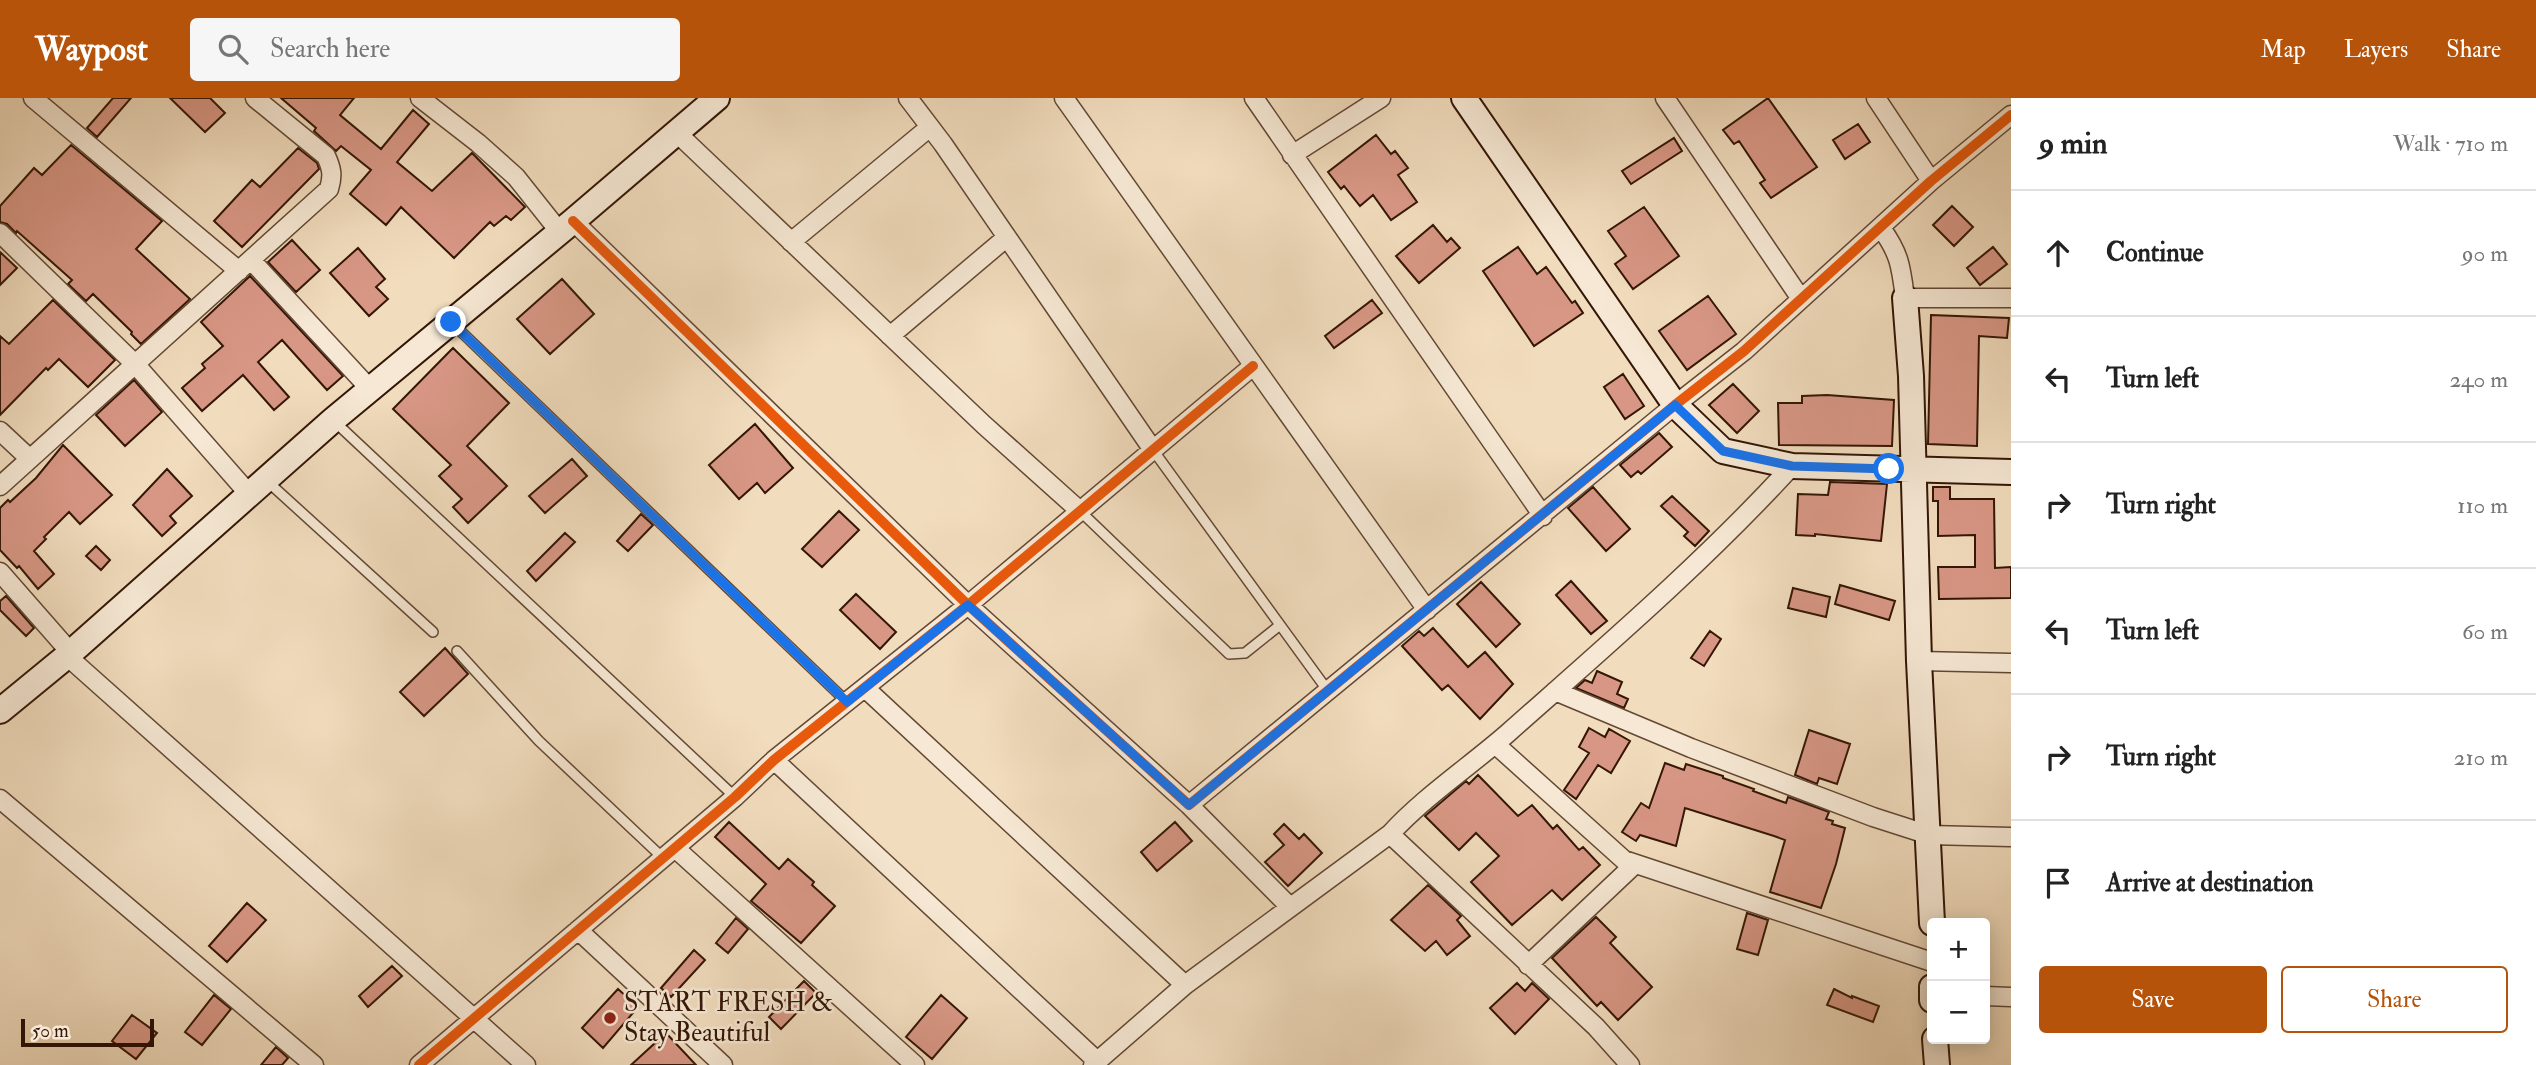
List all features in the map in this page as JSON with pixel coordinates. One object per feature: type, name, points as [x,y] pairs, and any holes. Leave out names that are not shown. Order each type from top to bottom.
[{"type":"street","points":[[33,98],[246,266],[370,389]]},
{"type":"street","points":[[0,486],[329,189],[332,168],[326,156],[255,98]]},
{"type":"street","points":[[420,98],[478,142],[516,177],[968,605],[1189,805],[1290,907]]},
{"type":"street","points":[[0,711],[69,654],[333,420],[717,98]]},
{"type":"street","points":[[908,98],[1153,450]]},
{"type":"street","points":[[1064,98],[1427,610]]},
{"type":"street","points":[[1254,98],[1543,516]]},
{"type":"street","points":[[1293,155],[1381,98]]},
{"type":"street","points":[[1464,98],[1675,405],[1723,451],[1792,466],[2011,472]]},
{"type":"street","points":[[1665,98],[1801,299]]},
{"type":"street","points":[[1876,98],[1931,181]]},
{"type":"street","points":[[1189,805],[1744,351],[1931,181],[2011,115]]},
{"type":"street","points":[[791,242],[930,127]]},
{"type":"street","points":[[677,132],[984,425],[1080,511]]},
{"type":"street","points":[[1881,228],[1895,246],[1901,267],[1911,376],[1919,661],[1932,918]]},
{"type":"street","points":[[0,233],[257,487]]},
{"type":"street","points":[[890,336],[1007,237]]},
{"type":"street","points":[[1905,298],[2011,298]]},
{"type":"street","points":[[419,1065],[735,797],[774,760],[968,605],[1253,366]]},
{"type":"street","points":[[0,431],[30,459]]},
{"type":"street","points":[[774,760],[1095,1063],[1185,985],[1390,834],[1411,811],[1495,744],[1740,523],[1792,466]]},
{"type":"street","points":[[0,572],[69,654],[526,1065]]},
{"type":"street","points":[[1919,661],[2011,663]]},
{"type":"street","points":[[865,688],[1185,985]]},
{"type":"street","points":[[1555,691],[1691,748],[1872,817],[1929,835],[2011,837]]},
{"type":"street","points":[[1495,744],[1624,860],[1927,960]]},
{"type":"street","points":[[0,799],[314,1065]]},
{"type":"street","points":[[1390,834],[1596,1027],[1630,1065]]},
{"type":"street","points":[[669,853],[915,1065]]},
{"type":"street","points":[[1528,965],[1635,864]]},
{"type":"street","points":[[578,930],[723,1065]]},
{"type":"street","points":[[1990,996],[2011,997]]},
{"type":"street","points":[[1935,1044],[1937,1065]]},
{"type":"lane","points":[[451,322],[847,702]]},
{"type":"lane","points":[[333,420],[735,797]]},
{"type":"lane","points":[[1153,450],[1328,691]]},
{"type":"lane","points":[[257,487],[433,632]]},
{"type":"lane","points":[[1080,511],[1229,654],[1245,653],[1280,625]]},
{"type":"lane","points":[[457,651],[539,741],[669,853]]},
{"type":"building","points":[[113,98],[131,98],[97,137],[87,128]]},
{"type":"building","points":[[170,98],[210,98],[225,113],[205,132]]},
{"type":"building","points":[[281,98],[354,98],[340,115],[381,149],[413,110],[429,124],[397,162],[432,191],[472,153],[525,207],[511,220],[506,216],[494,226],[490,222],[454,258],[401,207],[386,225],[350,194],[371,170],[341,146],[336,151],[314,131],[316,128]]},
{"type":"building","points":[[1768,98],[1817,167],[1771,198],[1760,183],[1765,180],[1739,141],[1734,144],[1723,130]]},
{"type":"building","points":[[1858,124],[1870,142],[1845,159],[1833,140]]},
{"type":"building","points":[[1376,135],[1391,154],[1395,151],[1408,168],[1398,175],[1417,202],[1391,220],[1373,195],[1360,206],[1344,186],[1341,189],[1328,172]]},
{"type":"building","points":[[1674,138],[1682,151],[1631,184],[1622,171]]},
{"type":"building","points":[[71,145],[162,221],[136,249],[190,299],[141,344],[93,294],[86,301],[68,284],[72,280],[17,231],[16,233],[7,224],[0,222],[0,206],[34,168],[42,175]]},
{"type":"building","points":[[298,148],[317,163],[319,169],[242,247],[214,221],[252,180],[260,187]]},
{"type":"building","points":[[1952,206],[1973,227],[1954,246],[1933,225]]},
{"type":"building","points":[[1644,207],[1679,256],[1633,289],[1615,264],[1626,256],[1608,231]]},
{"type":"building","points":[[1433,225],[1447,242],[1451,238],[1460,248],[1419,283],[1396,256]]},
{"type":"building","points":[[292,240],[320,270],[296,292],[268,262]]},
{"type":"building","points":[[1518,247],[1537,274],[1546,267],[1572,303],[1575,301],[1583,313],[1534,346],[1483,271]]},
{"type":"building","points":[[1993,247],[2007,264],[1980,285],[1967,268]]},
{"type":"building","points":[[358,248],[385,279],[376,287],[388,299],[369,316],[330,273]]},
{"type":"building","points":[[0,252],[17,268],[0,285]]},
{"type":"building","points":[[250,276],[343,376],[327,390],[282,340],[258,362],[289,397],[274,410],[243,375],[202,411],[182,388],[205,368],[202,364],[223,346],[201,322]]},
{"type":"building","points":[[562,279],[594,314],[550,354],[517,319]]},
{"type":"building","points":[[1708,296],[1736,334],[1687,370],[1659,331]]},
{"type":"building","points":[[53,300],[115,360],[88,387],[59,359],[48,370],[46,368],[0,415],[0,336],[9,344]]},
{"type":"building","points":[[1372,300],[1382,313],[1334,348],[1325,336]]},
{"type":"building","points":[[1931,315],[2009,318],[2007,338],[1979,336],[1977,446],[1928,444]]},
{"type":"building","points":[[453,348],[509,403],[467,446],[507,486],[468,523],[453,507],[462,499],[439,476],[451,465],[393,409]]},
{"type":"building","points":[[1623,374],[1644,406],[1625,419],[1604,387]]},
{"type":"building","points":[[134,380],[162,412],[125,446],[96,415]]},
{"type":"building","points":[[1733,384],[1759,411],[1737,433],[1709,405]]},
{"type":"building","points":[[1802,396],[1894,400],[1892,446],[1779,445],[1778,403],[1802,403]]},
{"type":"building","points":[[755,424],[793,468],[765,493],[757,483],[739,499],[709,465]]},
{"type":"building","points":[[1659,433],[1672,447],[1641,474],[1638,471],[1631,477],[1620,465]]},
{"type":"building","points":[[63,445],[112,495],[80,524],[69,512],[44,537],[46,539],[34,551],[54,574],[38,589],[19,566],[17,568],[0,550],[0,508],[36,478]]},
{"type":"building","points":[[572,459],[587,476],[545,513],[529,496]]},
{"type":"building","points":[[167,469],[192,496],[170,516],[176,523],[162,536],[133,505]]},
{"type":"building","points":[[1830,482],[1887,484],[1881,541],[1815,534],[1796,535],[1798,494],[1828,495]]},
{"type":"building","points":[[1593,487],[1630,529],[1606,551],[1568,508]]},
{"type":"building","points":[[1933,487],[1950,487],[1950,499],[1994,499],[1995,568],[2011,567],[2011,598],[1939,599],[1938,567],[1975,567],[1975,535],[1938,536],[1938,501],[1933,501]]},
{"type":"building","points":[[1672,496],[1709,531],[1695,546],[1684,536],[1688,532],[1661,506]]},
{"type":"building","points":[[839,511],[859,530],[822,567],[802,549]]},
{"type":"building","points":[[641,514],[653,525],[628,551],[617,541]]},
{"type":"building","points":[[565,533],[575,542],[536,581],[527,571]]},
{"type":"building","points":[[96,546],[110,560],[101,570],[86,556]]},
{"type":"building","points":[[1571,581],[1607,621],[1591,634],[1556,595]]},
{"type":"building","points":[[1481,582],[1520,624],[1496,647],[1457,604]]},
{"type":"building","points":[[1840,585],[1895,601],[1889,620],[1835,604]]},
{"type":"building","points":[[1793,588],[1830,597],[1826,617],[1788,608]]},
{"type":"building","points":[[856,594],[896,632],[880,649],[840,610]]},
{"type":"building","points":[[6,596],[34,628],[26,636],[0,610],[0,601]]},
{"type":"building","points":[[1433,628],[1468,667],[1485,652],[1513,684],[1480,719],[1448,685],[1442,690],[1402,646],[1419,631],[1424,636]]},
{"type":"building","points":[[1710,631],[1721,639],[1704,666],[1691,658]]},
{"type":"building","points":[[445,648],[468,674],[424,716],[400,692]]},
{"type":"building","points":[[1597,671],[1622,682],[1617,694],[1628,699],[1624,708],[1576,688],[1585,680],[1592,683]]},
{"type":"building","points":[[1589,728],[1605,737],[1609,729],[1630,741],[1611,773],[1598,765],[1576,799],[1564,790],[1589,753],[1579,747]]},
{"type":"building","points":[[1809,730],[1850,744],[1837,784],[1819,778],[1817,784],[1795,775]]},
{"type":"building","points":[[1665,763],[1684,770],[1686,764],[1723,776],[1786,803],[1788,797],[1829,812],[1826,819],[1845,828],[1821,908],[1770,892],[1785,840],[1685,808],[1676,846],[1640,835],[1636,841],[1622,832],[1641,803],[1649,808]]},
{"type":"building","points":[[1478,775],[1518,816],[1532,805],[1553,829],[1557,825],[1579,850],[1583,847],[1600,865],[1562,900],[1552,890],[1512,925],[1471,882],[1499,856],[1476,833],[1459,850],[1425,816],[1466,781],[1469,784]]},
{"type":"building","points":[[729,822],[779,869],[788,859],[814,882],[812,885],[835,906],[801,943],[751,901],[766,884],[715,837]]},
{"type":"building","points":[[1175,822],[1192,841],[1157,871],[1141,852]]},
{"type":"building","points":[[1284,824],[1299,839],[1304,834],[1322,853],[1288,886],[1265,862],[1284,845],[1274,834]]},
{"type":"building","points":[[1428,885],[1461,916],[1457,920],[1470,936],[1447,955],[1436,941],[1425,951],[1391,920]]},
{"type":"building","points":[[247,903],[266,920],[227,962],[209,946]]},
{"type":"building","points":[[1747,913],[1768,920],[1758,955],[1737,949]]},
{"type":"building","points":[[1596,917],[1616,937],[1610,943],[1652,987],[1618,1020],[1601,1002],[1597,1006],[1552,958]]},
{"type":"building","points":[[736,918],[748,929],[728,953],[716,943]]},
{"type":"building","points":[[694,950],[705,960],[671,997],[661,988]]},
{"type":"building","points":[[392,966],[402,976],[368,1007],[359,996]]},
{"type":"building","points":[[804,981],[816,993],[781,1029],[769,1017]]},
{"type":"building","points":[[1517,983],[1525,991],[1532,983],[1549,999],[1515,1034],[1490,1008]]},
{"type":"building","name":"START FRESH & Stay Beautiful","points":[[618,989],[638,1007],[603,1048],[582,1028]]},
{"type":"building","points":[[1834,989],[1879,1006],[1873,1022],[1827,1005]]},
{"type":"building","points":[[214,995],[231,1009],[202,1045],[185,1032]]},
{"type":"building","points":[[941,995],[967,1018],[932,1059],[906,1037]]},
{"type":"building","points":[[132,1015],[157,1033],[136,1059],[112,1041]]},
{"type":"building","points":[[666,1033],[696,1065],[631,1065]]},
{"type":"building","points":[[276,1047],[288,1058],[282,1065],[261,1065]]},
{"type":"cycle path","points":[[573,221],[968,605],[1189,805],[1744,351],[1931,181],[2011,115]]},
{"type":"cycle path","points":[[419,1065],[735,797],[774,760],[968,605],[1253,366]]},
{"type":"place","name":"START FRESH & Stay Beautiful","points":[[610,1018]]},
{"type":"route","points":[[451,322],[847,702],[968,605],[1189,805],[1675,405],[1723,451],[1792,466],[1889,469]]}]
